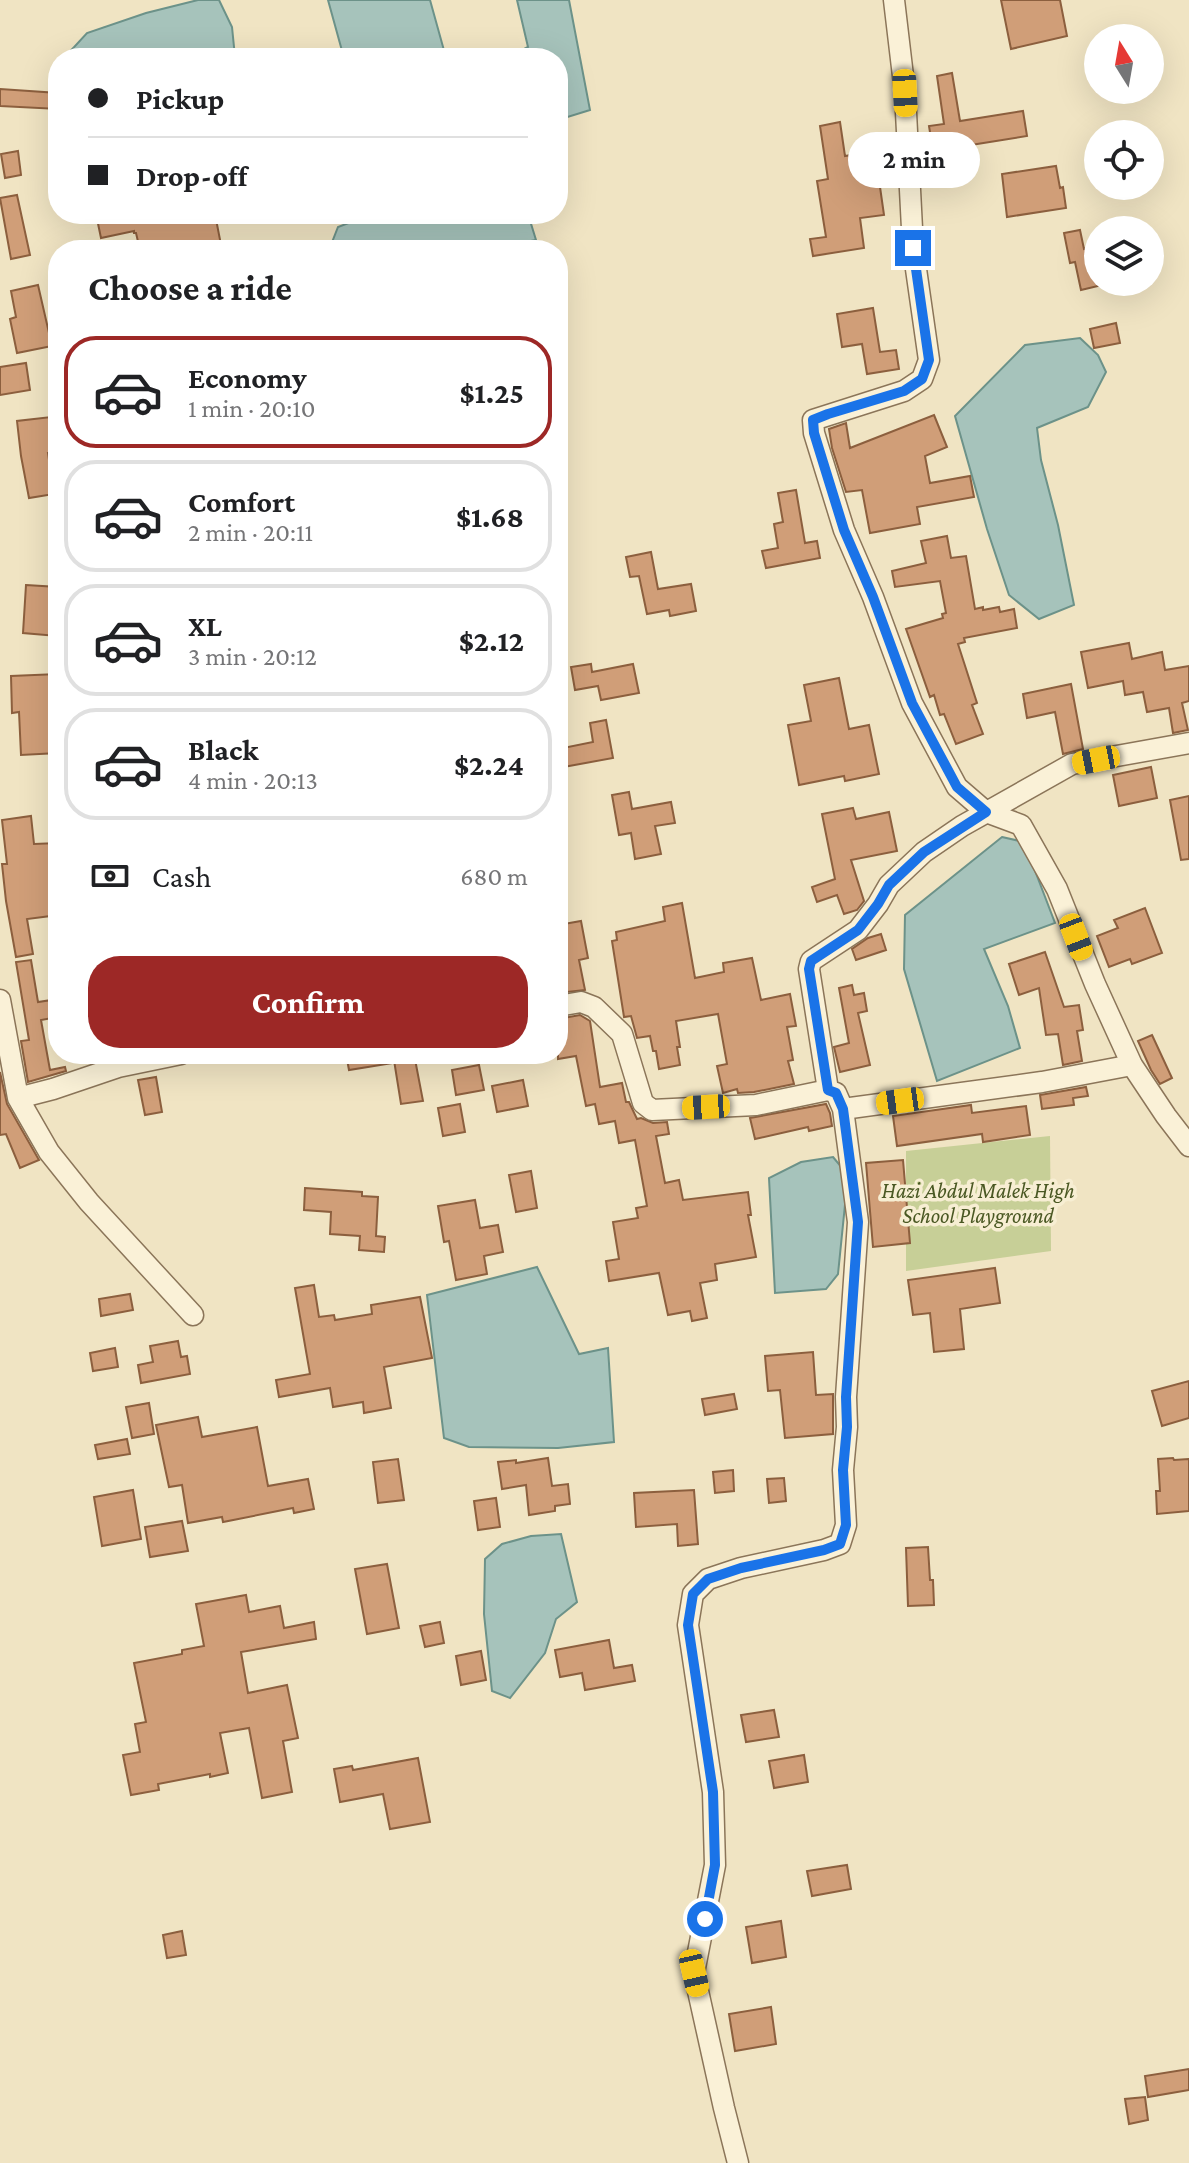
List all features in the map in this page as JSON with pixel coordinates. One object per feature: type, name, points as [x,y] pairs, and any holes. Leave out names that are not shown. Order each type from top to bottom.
[{"type":"street","points":[[894,0],[905,93],[913,248],[929,360],[922,379],[904,391],[813,420],[814,433],[844,530],[873,597],[912,703],[957,787],[986,812],[1021,825],[1057,889],[1132,1065],[1189,1146]]},
{"type":"street","points":[[828,1090],[809,969],[811,961],[858,930],[889,885],[924,852],[986,812],[1072,764],[1189,743]]},
{"type":"street","points":[[0,1000],[3,1040],[18,1098],[49,1152],[89,1202],[193,1315]]},
{"type":"street","points":[[568,1004],[581,1002],[594,1007],[622,1034],[643,1103],[652,1110],[756,1105],[828,1090],[836,1093],[843,1109],[858,1222],[843,1470],[846,1525],[840,1544],[708,1579],[693,1594],[688,1625],[713,1792],[715,1865],[694,1973],[738,2163]]},
{"type":"street","points":[[18,1098],[133,1064]]},
{"type":"street","points":[[843,1109],[1042,1082],[1132,1065]]},
{"type":"green space","name":"Hazi Abdul Malek High School Playground","points":[[1050,1136],[1051,1251],[906,1271],[906,1151]]},
{"type":"water","points":[[198,0],[219,0],[232,27],[234,48],[73,48],[87,33]]},
{"type":"water","points":[[328,0],[430,0],[443,48],[341,48]]},
{"type":"water","points":[[517,0],[569,0],[590,110],[568,117],[568,48],[528,47]]},
{"type":"water","points":[[346,224],[531,224],[536,240],[333,240],[338,227]]},
{"type":"water","points":[[1080,338],[1098,355],[1106,372],[1088,407],[1037,428],[1041,460],[1074,605],[1039,619],[1009,595],[955,416],[1025,345]]},
{"type":"water","points":[[1002,837],[1024,842],[1055,923],[984,949],[1008,1006],[1020,1048],[937,1081],[904,969],[905,915]]},
{"type":"water","points":[[833,1157],[848,1175],[838,1274],[826,1289],[775,1293],[769,1178],[801,1162]]},
{"type":"water","points":[[537,1267],[579,1354],[608,1348],[614,1442],[558,1448],[469,1447],[444,1438],[427,1295]]},
{"type":"water","points":[[561,1534],[577,1602],[556,1619],[545,1653],[510,1698],[492,1691],[484,1614],[485,1559],[502,1544],[531,1536]]},
{"type":"building","points":[[1001,0],[1060,0],[1067,36],[1011,49]]},
{"type":"building","points":[[952,73],[960,121],[1023,111],[1027,136],[933,151],[929,126],[944,124],[937,76]]},
{"type":"building","points":[[0,89],[48,92],[48,108],[0,106]]},
{"type":"building","points":[[840,122],[845,156],[875,151],[873,143],[893,140],[896,163],[877,166],[884,215],[860,218],[864,248],[813,256],[810,239],[826,237],[817,181],[828,179],[820,126]]},
{"type":"building","points":[[18,151],[21,175],[5,178],[1,154]]},
{"type":"building","points":[[1056,166],[1066,208],[1007,217],[1002,174]]},
{"type":"building","points":[[17,195],[30,255],[11,259],[0,198]]},
{"type":"building","points":[[98,224],[217,224],[220,240],[138,240],[134,231],[101,238]]},
{"type":"building","points":[[1080,230],[1084,249],[1084,289],[1081,290],[1075,262],[1070,263],[1064,233]]},
{"type":"building","points":[[38,285],[48,329],[48,347],[17,353],[10,319],[16,317],[11,291]]},
{"type":"building","points":[[873,308],[880,352],[896,350],[899,369],[867,374],[862,344],[842,347],[837,314]]},
{"type":"building","points":[[1116,323],[1120,343],[1094,348],[1090,329]]},
{"type":"building","points":[[26,363],[30,390],[0,395],[0,367]]},
{"type":"building","points":[[934,415],[947,447],[925,456],[930,483],[970,476],[974,497],[917,507],[920,524],[870,533],[862,490],[846,492],[829,429],[846,423],[850,448]]},
{"type":"building","points":[[48,417],[48,495],[29,498],[17,421]]},
{"type":"building","points":[[796,490],[805,543],[817,541],[820,558],[766,568],[762,551],[778,548],[774,524],[783,522],[778,493]]},
{"type":"building","points":[[947,536],[951,558],[966,556],[975,609],[999,607],[1000,612],[1014,609],[1017,628],[964,638],[965,642],[958,644],[977,703],[972,705],[983,734],[956,744],[944,714],[940,715],[934,695],[930,697],[906,629],[943,618],[942,614],[946,613],[940,581],[895,587],[892,571],[926,563],[921,541]]},
{"type":"building","points":[[651,552],[658,589],[691,584],[696,611],[670,616],[669,610],[647,614],[639,576],[630,577],[626,557]]},
{"type":"building","points":[[26,585],[48,586],[48,635],[23,633]]},
{"type":"building","points":[[1129,643],[1132,659],[1162,652],[1165,670],[1189,666],[1189,701],[1182,703],[1188,730],[1173,733],[1169,708],[1147,712],[1143,692],[1125,695],[1123,681],[1088,688],[1081,652]]},
{"type":"building","points":[[591,664],[592,672],[633,664],[639,693],[601,700],[598,686],[575,690],[571,667]]},
{"type":"building","points":[[48,674],[48,754],[21,755],[19,712],[12,713],[11,676]]},
{"type":"building","points":[[839,678],[849,729],[869,725],[879,774],[845,781],[844,776],[799,785],[788,725],[811,721],[804,685]]},
{"type":"building","points":[[1071,684],[1083,749],[1063,754],[1055,712],[1027,718],[1023,694]]},
{"type":"building","points":[[606,720],[613,758],[568,766],[568,747],[593,742],[590,723]]},
{"type":"building","points":[[1151,767],[1157,798],[1119,806],[1113,775]]},
{"type":"building","points":[[629,792],[632,809],[671,802],[675,823],[655,826],[661,854],[635,859],[631,833],[619,835],[612,795]]},
{"type":"building","points":[[1189,796],[1189,859],[1181,860],[1170,800]]},
{"type":"building","points":[[853,808],[856,819],[889,812],[897,851],[851,860],[864,901],[857,910],[844,914],[837,895],[817,902],[812,887],[835,879],[822,814]]},
{"type":"building","points":[[31,816],[34,844],[48,843],[48,916],[27,919],[33,954],[16,957],[2,864],[7,864],[2,820]]},
{"type":"building","points":[[682,903],[695,978],[724,972],[723,963],[752,958],[761,1000],[790,994],[796,1026],[787,1027],[793,1060],[788,1061],[794,1084],[754,1092],[738,1093],[737,1089],[723,1093],[717,1066],[727,1064],[718,1014],[676,1021],[680,1065],[659,1069],[650,1036],[637,1038],[631,1016],[624,1017],[612,941],[617,940],[616,932],[665,921],[663,907]]},
{"type":"building","points":[[1145,908],[1162,953],[1132,964],[1130,959],[1109,967],[1097,936],[1118,928],[1114,920]]},
{"type":"building","points":[[581,921],[588,958],[579,960],[585,990],[568,992],[568,923]]},
{"type":"building","points":[[881,934],[886,950],[856,960],[852,949],[868,938]]},
{"type":"building","points":[[1045,952],[1064,1007],[1079,1005],[1083,1030],[1077,1031],[1082,1061],[1063,1065],[1058,1034],[1046,1035],[1039,988],[1019,995],[1009,964]]},
{"type":"building","points":[[31,960],[38,1002],[48,1000],[48,1019],[41,1020],[48,1064],[50,1070],[65,1067],[66,1071],[28,1082],[21,1041],[29,1040],[16,962]]},
{"type":"building","points":[[852,985],[854,995],[864,993],[867,1011],[858,1013],[870,1065],[840,1072],[834,1047],[849,1043],[839,988]]},
{"type":"building","points":[[580,1015],[590,1021],[600,1087],[622,1083],[626,1102],[629,1102],[637,1119],[667,1122],[669,1134],[656,1136],[665,1183],[679,1180],[683,1200],[748,1192],[751,1215],[748,1215],[756,1257],[715,1264],[717,1280],[700,1283],[707,1318],[692,1321],[690,1311],[668,1315],[659,1273],[609,1281],[606,1261],[619,1259],[613,1222],[638,1218],[636,1208],[647,1206],[635,1140],[619,1143],[615,1121],[599,1124],[595,1104],[586,1106],[576,1056],[568,1057],[568,1017]]},
{"type":"building","points":[[1152,1035],[1172,1078],[1160,1084],[1138,1041]]},
{"type":"building","points":[[348,1064],[387,1064],[349,1070]]},
{"type":"building","points":[[395,1064],[416,1064],[423,1101],[401,1104]]},
{"type":"building","points":[[479,1065],[484,1090],[456,1095],[452,1070]]},
{"type":"building","points":[[0,1072],[7,1104],[39,1160],[20,1168],[6,1134],[0,1135]]},
{"type":"building","points":[[156,1077],[162,1112],[145,1115],[138,1080]]},
{"type":"building","points":[[523,1080],[528,1106],[497,1112],[492,1086]]},
{"type":"building","points":[[1086,1087],[1088,1096],[1073,1098],[1074,1105],[1042,1109],[1040,1095]]},
{"type":"building","points":[[460,1104],[465,1132],[443,1136],[438,1108]]},
{"type":"building","points":[[826,1104],[832,1126],[809,1131],[808,1127],[755,1139],[750,1118]]},
{"type":"building","points":[[971,1105],[972,1113],[1026,1106],[1030,1135],[983,1142],[982,1134],[897,1146],[893,1116]]},
{"type":"building","points":[[903,1160],[910,1243],[873,1247],[866,1163]]},
{"type":"building","points":[[531,1171],[537,1208],[516,1212],[509,1175]]},
{"type":"building","points":[[305,1188],[362,1192],[362,1196],[378,1197],[376,1236],[385,1237],[384,1252],[359,1250],[360,1236],[330,1234],[331,1212],[304,1210]]},
{"type":"building","points":[[475,1200],[480,1228],[498,1225],[503,1252],[484,1256],[487,1274],[456,1280],[449,1241],[444,1242],[438,1206]]},
{"type":"building","points":[[995,1268],[1000,1303],[960,1309],[964,1349],[934,1352],[930,1313],[913,1315],[908,1280]]},
{"type":"building","points":[[314,1285],[319,1317],[334,1315],[335,1320],[372,1314],[371,1305],[420,1297],[432,1358],[384,1367],[391,1408],[364,1413],[363,1402],[333,1407],[330,1388],[279,1397],[276,1380],[310,1374],[295,1288]]},
{"type":"building","points":[[130,1294],[133,1310],[101,1316],[99,1299]]},
{"type":"building","points":[[178,1341],[181,1357],[187,1356],[190,1374],[141,1383],[138,1365],[153,1362],[150,1346]]},
{"type":"building","points":[[115,1348],[118,1367],[93,1371],[90,1353]]},
{"type":"building","points":[[813,1352],[816,1395],[833,1394],[833,1434],[785,1438],[780,1390],[768,1391],[765,1356]]},
{"type":"building","points":[[1189,1381],[1189,1418],[1162,1426],[1152,1391]]},
{"type":"building","points":[[734,1394],[737,1409],[705,1415],[702,1399]]},
{"type":"building","points":[[149,1403],[154,1434],[132,1438],[126,1407]]},
{"type":"building","points":[[198,1417],[202,1437],[257,1427],[268,1486],[308,1479],[314,1509],[294,1513],[293,1508],[223,1522],[222,1517],[188,1523],[182,1485],[169,1487],[156,1425]]},
{"type":"building","points":[[127,1439],[130,1454],[98,1459],[95,1445]]},
{"type":"building","points":[[548,1458],[552,1486],[568,1484],[570,1504],[555,1506],[555,1511],[529,1515],[526,1485],[502,1489],[498,1462],[516,1460],[516,1463]]},
{"type":"building","points":[[398,1459],[404,1500],[378,1503],[373,1462]]},
{"type":"building","points":[[1158,1459],[1189,1459],[1189,1511],[1157,1514],[1156,1491],[1160,1491]]},
{"type":"building","points":[[733,1470],[734,1491],[715,1493],[713,1472]]},
{"type":"building","points":[[784,1478],[786,1501],[769,1503],[767,1479]]},
{"type":"building","points":[[133,1490],[141,1539],[102,1546],[94,1497]]},
{"type":"building","points":[[694,1490],[698,1544],[678,1546],[677,1524],[636,1527],[634,1493]]},
{"type":"building","points":[[496,1498],[500,1527],[478,1530],[474,1501]]},
{"type":"building","points":[[182,1521],[188,1551],[150,1557],[145,1527]]},
{"type":"building","points":[[928,1547],[934,1605],[908,1606],[906,1548]]},
{"type":"building","points":[[387,1564],[399,1628],[367,1634],[355,1569]]},
{"type":"building","points":[[246,1595],[249,1612],[280,1606],[284,1628],[314,1622],[316,1639],[241,1652],[248,1693],[287,1685],[298,1738],[283,1741],[292,1792],[262,1798],[249,1728],[220,1733],[228,1773],[158,1784],[159,1790],[131,1795],[123,1755],[140,1752],[135,1724],[146,1722],[134,1663],[182,1654],[182,1650],[204,1646],[196,1604]]},
{"type":"building","points":[[440,1622],[444,1643],[425,1647],[420,1626]]},
{"type":"building","points":[[609,1640],[614,1668],[632,1665],[635,1681],[585,1690],[582,1673],[560,1677],[555,1650]]},
{"type":"building","points":[[481,1651],[486,1680],[461,1685],[456,1656]]},
{"type":"building","points":[[774,1710],[779,1737],[746,1742],[741,1715]]},
{"type":"building","points":[[804,1755],[808,1782],[774,1788],[769,1761]]},
{"type":"building","points":[[418,1758],[430,1822],[390,1829],[383,1794],[340,1802],[334,1769],[352,1766],[353,1770]]},
{"type":"building","points":[[847,1865],[851,1889],[812,1896],[807,1871]]},
{"type":"building","points":[[781,1921],[786,1957],[752,1963],[746,1927]]},
{"type":"building","points":[[182,1931],[186,1955],[167,1958],[163,1935]]},
{"type":"building","points":[[771,2007],[776,2044],[735,2051],[729,2014]]},
{"type":"building","points":[[1189,2069],[1189,2090],[1148,2097],[1145,2076]]},
{"type":"building","points":[[1145,2097],[1148,2120],[1129,2124],[1125,2099]]},
{"type":"route","points":[[705,1919],[715,1865],[713,1792],[688,1625],[693,1594],[708,1579],[840,1544],[846,1525],[843,1470],[858,1222],[843,1109],[836,1093],[828,1090],[809,969],[811,961],[858,930],[889,885],[924,852],[986,812],[957,787],[912,703],[873,597],[844,530],[814,433],[813,420],[904,391],[922,379],[929,360],[913,248]]}]
